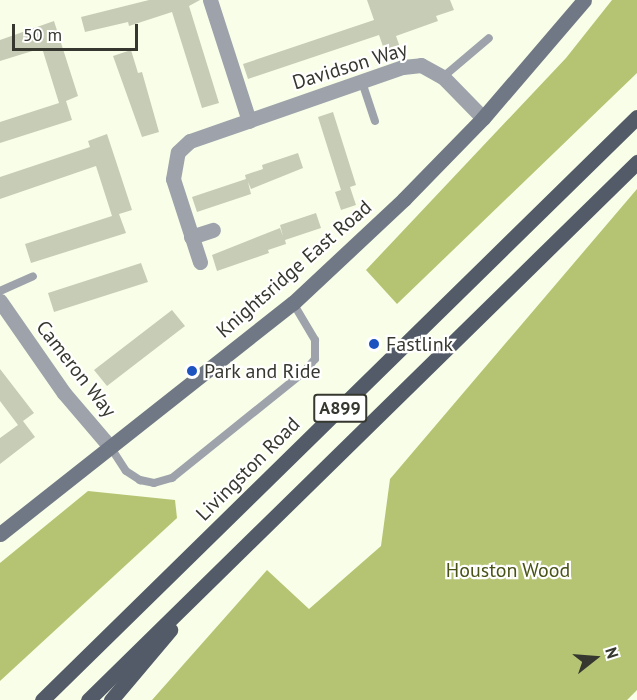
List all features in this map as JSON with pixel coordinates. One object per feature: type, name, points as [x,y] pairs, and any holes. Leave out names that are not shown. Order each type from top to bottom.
[{"type":"main road","name":"Livingston Road","points":[[42,700],[637,117]]},
{"type":"main road","name":"A899","points":[[88,700],[248,539],[637,162]]},
{"type":"main road","points":[[111,700],[248,539]]},
{"type":"street","points":[[210,0],[249,121]]},
{"type":"street","name":"Knightsridge East Road","points":[[0,534],[294,303],[404,199],[483,117],[584,0]]},
{"type":"street","name":"Davidson Way","points":[[200,262],[173,179],[178,152],[190,141],[362,82],[422,65],[443,77],[483,117]]},
{"type":"street","points":[[191,237],[213,230]]},
{"type":"street","name":"Cameron Way","points":[[0,300],[4,318],[111,448]]},
{"type":"lane","points":[[443,77],[489,38]]},
{"type":"lane","points":[[362,82],[375,121]]},
{"type":"lane","points":[[0,291],[33,276]]},
{"type":"lane","points":[[111,448],[126,471],[140,480],[154,483],[172,478],[190,464],[304,372],[315,359],[315,340],[294,303]]},
{"type":"green space","points":[[612,0],[637,0],[637,73],[397,304],[366,270],[566,58]]},
{"type":"green space","name":"Houston Wood","points":[[637,189],[637,690],[627,700],[152,700],[267,570],[309,609],[381,546],[390,479]]},
{"type":"green space","points":[[88,491],[175,500],[177,518],[0,681],[0,563]]},
{"type":"building","points":[[149,0],[200,0],[189,6],[219,103],[202,108],[172,12],[129,26],[128,22],[85,32],[81,17]]},
{"type":"building","points":[[367,0],[450,0],[454,10],[436,16],[438,21],[396,36],[402,53],[387,58],[379,35],[248,79],[243,64],[374,20]]},
{"type":"building","points":[[54,21],[78,96],[66,101],[72,120],[0,143],[0,122],[59,103],[42,48],[0,61],[0,40]]},
{"type":"building","points":[[131,50],[138,73],[142,72],[159,132],[142,137],[113,56]]},
{"type":"building","points":[[333,112],[356,185],[350,187],[356,205],[341,210],[335,192],[341,190],[318,117]]},
{"type":"building","points":[[107,134],[132,210],[119,214],[126,233],[31,263],[25,244],[112,216],[96,166],[0,199],[0,177],[90,147],[88,141]]},
{"type":"building","points":[[298,153],[303,168],[251,189],[248,182],[251,194],[197,212],[192,197],[246,179],[245,175],[263,169],[262,165]]},
{"type":"building","points":[[316,213],[321,228],[285,240],[286,244],[268,250],[269,253],[217,271],[212,255],[280,228],[283,236],[280,225]]},
{"type":"building","points":[[141,263],[148,282],[54,312],[48,293]]},
{"type":"building","points":[[172,310],[185,326],[107,386],[94,370]]},
{"type":"building","points":[[0,369],[34,413],[23,421],[35,437],[0,464],[0,438],[18,425],[0,401]]},
{"type":"place","name":"Fastlink","points":[[374,344]]},
{"type":"place","name":"Park and Ride","points":[[192,371]]}]
